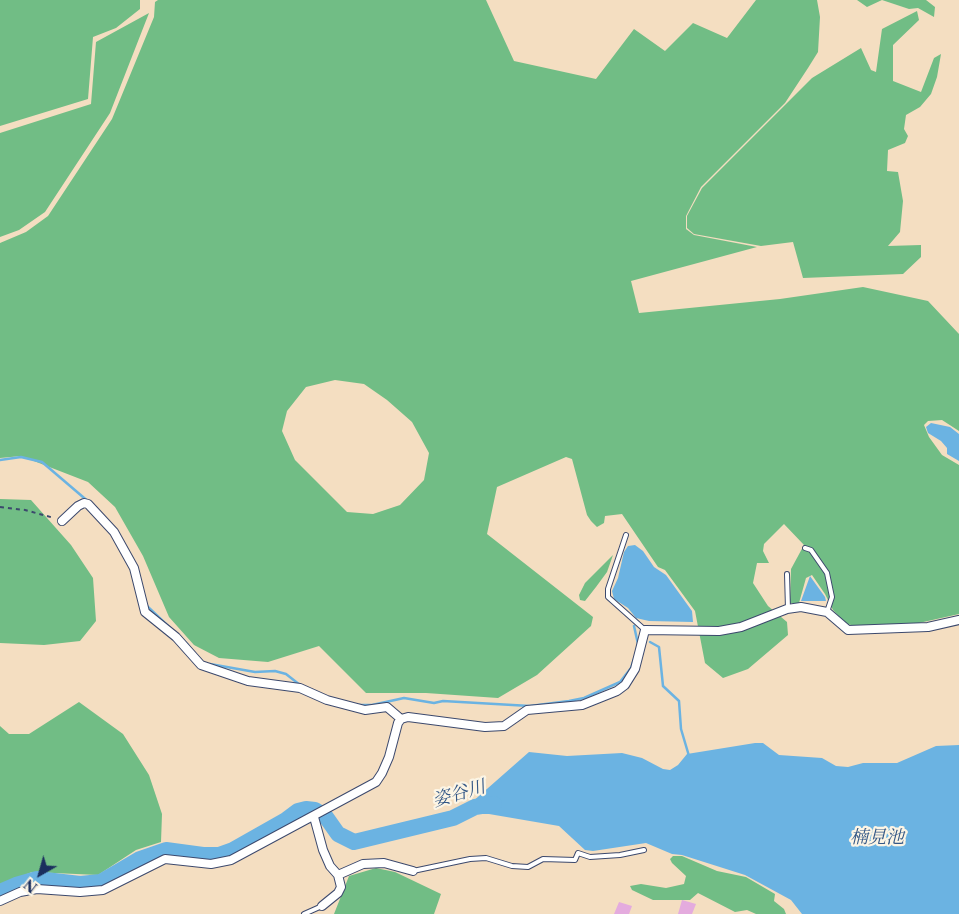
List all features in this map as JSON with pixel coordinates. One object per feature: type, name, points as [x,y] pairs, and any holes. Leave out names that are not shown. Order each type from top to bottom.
[{"type":"street","points":[[62,521],[84,503],[95,511],[114,532],[134,568],[145,612],[176,637],[201,665],[248,681],[300,688],[327,700],[365,710],[387,707],[401,719]]},
{"type":"street","points":[[401,719],[408,717],[485,727],[504,726],[527,710],[582,705],[617,692],[624,685],[635,669],[645,630],[719,630],[741,628],[788,609],[808,608],[827,612],[848,630],[920,628],[959,620]]},
{"type":"street","points":[[0,901],[20,892],[37,888],[80,892],[103,890],[165,859],[211,864],[231,860],[376,782],[389,757],[401,719]]},
{"type":"street","points":[[315,816],[330,866],[338,875],[341,888],[338,893],[322,906]]},
{"type":"street","points":[[338,875],[363,864],[384,863],[413,871]]},
{"type":"lane","points":[[626,535],[608,589],[608,597],[645,630]]},
{"type":"lane","points":[[805,548],[810,550],[827,573],[832,597],[827,612]]},
{"type":"lane","points":[[787,574],[788,609]]},
{"type":"lane","points":[[413,871],[470,859],[486,858],[512,866],[528,867],[543,859],[575,860],[578,853],[590,857],[620,855],[644,850]]},
{"type":"lane","points":[[304,914],[322,906]]},
{"type":"path","points":[[0,507],[25,510],[62,521]]},
{"type":"green space","points":[[0,0],[140,0],[140,9],[116,28],[93,37],[88,99],[0,126]]},
{"type":"green space","points":[[158,0],[486,0],[514,61],[596,79],[634,29],[665,51],[693,23],[727,38],[756,0],[817,0],[820,17],[818,52],[785,103],[701,187],[686,216],[686,229],[694,235],[757,247],[631,281],[639,313],[780,299],[863,287],[928,301],[959,334],[959,431],[942,420],[928,421],[924,425],[929,437],[942,455],[959,465],[959,614],[910,625],[854,626],[845,623],[833,610],[812,575],[806,578],[799,603],[790,603],[791,569],[804,545],[784,524],[764,544],[763,551],[769,563],[757,563],[753,583],[768,606],[787,622],[788,635],[748,669],[723,678],[705,663],[695,611],[665,570],[658,567],[622,514],[605,516],[604,523],[597,527],[591,521],[587,515],[572,459],[566,457],[497,487],[487,534],[593,617],[591,626],[537,675],[498,698],[426,693],[366,693],[319,646],[268,662],[219,658],[194,645],[169,617],[143,556],[115,507],[88,482],[21,456],[0,458],[0,243],[26,232],[48,216],[112,119],[154,17],[155,2]],"holes":[[[335,380],[364,384],[387,400],[412,422],[429,453],[424,480],[400,505],[373,514],[347,512],[295,460],[282,431],[287,411],[306,387]]]},
{"type":"green space","points":[[857,0],[882,0],[867,7]]},
{"type":"green space","points":[[882,0],[926,0],[935,7],[934,17],[918,8],[909,9]]},
{"type":"green space","points":[[917,11],[919,20],[893,45],[893,81],[921,92],[934,58],[941,54],[937,77],[931,94],[920,107],[906,115],[904,129],[908,136],[905,143],[888,150],[887,171],[898,172],[903,201],[900,232],[888,246],[921,245],[921,257],[903,274],[803,278],[793,242],[761,246],[694,234],[687,228],[687,216],[702,188],[812,78],[861,48],[871,70],[876,72],[882,29]]},
{"type":"green space","points":[[149,13],[110,113],[45,212],[19,230],[0,237],[0,133],[91,104],[96,42]]},
{"type":"green space","points":[[0,499],[31,500],[71,545],[93,578],[96,621],[80,641],[44,645],[0,643]]},
{"type":"green space","points":[[613,555],[607,572],[585,601],[580,600],[579,595],[585,583]]},
{"type":"green space","points":[[79,702],[123,734],[149,775],[162,814],[161,842],[136,850],[98,875],[32,872],[0,885],[0,726],[9,734],[29,734]]},
{"type":"green space","points":[[673,856],[682,856],[717,871],[746,877],[775,894],[774,901],[784,909],[786,914],[756,914],[747,910],[735,912],[698,893],[690,900],[653,900],[632,890],[630,886],[641,884],[666,888],[684,884],[686,876],[672,863],[670,859]]},
{"type":"green space","points":[[376,868],[395,872],[441,894],[434,914],[334,914],[349,876]]},
{"type":"water","points":[[931,423],[950,427],[959,434],[959,461],[947,454],[947,448],[941,441],[928,433],[926,427]]},
{"type":"water","points":[[635,545],[643,551],[654,567],[666,575],[692,611],[693,622],[649,621],[636,618],[628,608],[614,599],[612,591],[618,578],[624,552],[628,546]]},
{"type":"water","points":[[810,576],[825,597],[826,601],[801,601]]},
{"type":"water","name":"楠見池","points":[[763,743],[779,755],[822,758],[836,766],[848,767],[863,763],[897,763],[936,746],[959,745],[959,914],[802,914],[791,900],[745,875],[682,855],[672,854],[646,843],[593,851],[585,850],[559,826],[489,814],[475,814],[471,803],[529,752],[567,756],[622,753],[642,758],[663,769],[670,770],[678,765],[687,754]]},
{"type":"building","points":[[682,900],[696,904],[692,914],[678,914]]},
{"type":"building","points":[[619,902],[632,906],[629,914],[614,914]]},
{"type":"waterway","points":[[0,460],[21,457],[42,462],[90,503]]},
{"type":"waterway","points":[[147,606],[188,645]]},
{"type":"waterway","points":[[634,626],[638,644]]},
{"type":"waterway","points":[[650,642],[659,647],[663,686],[679,701],[681,729],[689,756]]},
{"type":"waterway","points":[[359,705],[372,705],[404,698],[434,703],[443,701],[530,706],[569,701],[584,698],[620,682],[631,668],[634,659]]},
{"type":"waterway","points":[[210,664],[255,672],[275,671],[286,674],[300,685]]},
{"type":"waterway","name":"姿谷川","points":[[0,892],[37,879],[80,884],[101,882],[140,859],[166,850],[203,855],[219,855],[233,850],[286,820],[298,811],[306,809],[315,810],[326,817],[338,834],[354,842],[453,818],[475,807],[494,804]]}]
